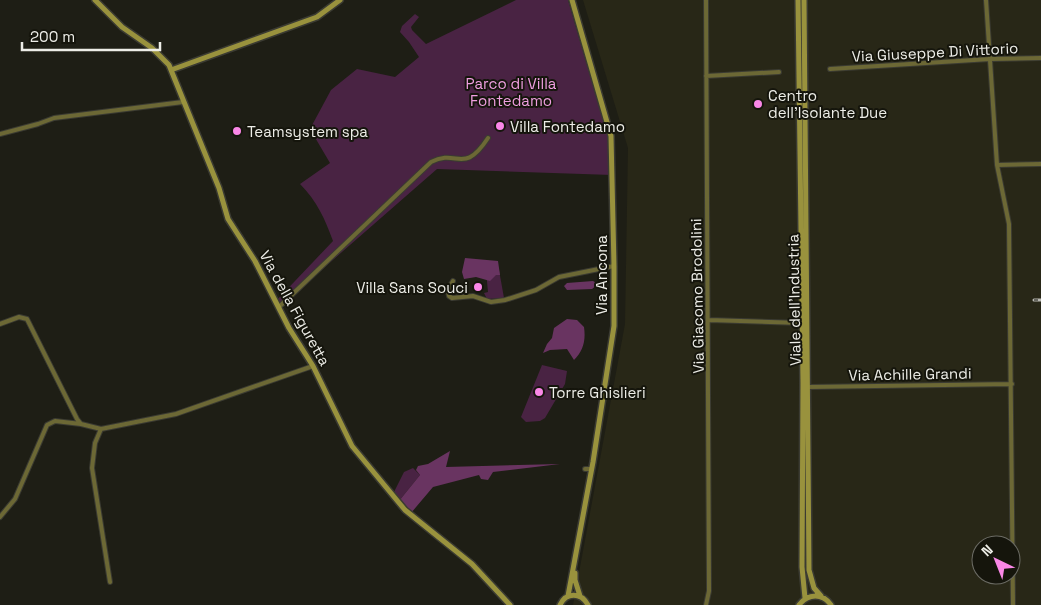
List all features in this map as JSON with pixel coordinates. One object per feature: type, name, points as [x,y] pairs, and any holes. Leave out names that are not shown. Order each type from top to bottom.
[{"type":"main road","name":"Via della Figuretta","points":[[95,0],[122,27],[152,48],[172,70],[183,102],[219,188],[228,219],[255,261],[278,307],[313,366],[352,446],[390,494],[424,527],[472,564],[510,605]]},
{"type":"main road","points":[[172,70],[317,17],[340,0]]},
{"type":"main road","name":"Via Ancona","points":[[568,596],[588,469],[614,326],[611,136],[572,0]]},
{"type":"main road","name":"Viale dell'Industria","points":[[798,0],[802,566],[805,598]]},
{"type":"main road","name":"Viale dell'Industria","points":[[804,0],[809,570],[814,588],[821,596]]},
{"type":"main road","name":"Via Ancona","points":[[576,552],[574,580],[580,596]]},
{"type":"main road","points":[[560,605],[568,596],[580,596],[587,603],[595,605]]},
{"type":"main road","points":[[799,605],[805,598],[821,596],[831,605]]},
{"type":"street","name":"Via Giacomo Brodolini","points":[[706,0],[709,320],[708,591],[706,605]]},
{"type":"street","points":[[986,0],[998,165],[1009,224],[1013,605]]},
{"type":"street","name":"Via Giuseppe Di Vittorio","points":[[830,69],[990,59],[1041,58]]},
{"type":"street","points":[[706,76],[779,72]]},
{"type":"street","points":[[0,134],[54,118],[183,102]]},
{"type":"street","points":[[278,307],[431,162],[440,157],[463,161],[473,156],[488,138]]},
{"type":"street","points":[[998,165],[1041,164]]},
{"type":"street","points":[[453,281],[448,290],[449,296],[452,298],[473,296],[491,302],[536,290],[559,277],[614,266]]},
{"type":"street","points":[[0,324],[19,317],[27,320],[32,326],[81,424]]},
{"type":"street","name":"Viale dell'Industria","points":[[709,320],[801,323]]},
{"type":"street","points":[[0,517],[15,499],[47,425],[55,421],[81,424],[101,430],[176,414],[313,366]]},
{"type":"street","name":"Via Achille Grandi","points":[[808,387],[1012,384]]},
{"type":"street","points":[[101,430],[95,443],[92,468],[110,582]]},
{"type":"street","name":"Via Giacomo Brodolini","points":[[708,591],[711,605]]},
{"type":"shaded area","points":[[583,0],[1041,0],[1041,605],[573,605],[625,324],[628,148]]},
{"type":"shaded area","points":[[465,258],[498,261],[500,275],[496,275],[490,281],[476,277],[464,279],[462,272]]},
{"type":"shaded area","points":[[593,281],[598,284],[592,289],[567,290],[564,286],[567,283]]},
{"type":"shaded area","points":[[567,319],[577,320],[584,327],[585,337],[580,353],[574,360],[567,349],[550,350],[543,353],[552,338],[554,328]]},
{"type":"shaded area","points":[[450,451],[446,467],[560,464],[493,472],[488,480],[481,479],[479,475],[433,487],[411,513],[399,501],[420,475],[416,470],[418,466],[428,464]]},
{"type":"green space","name":"Parco di Villa Fontedamo","points":[[516,0],[568,0],[608,137],[612,175],[437,169],[279,307],[276,301],[333,241],[320,211],[300,184],[330,163],[310,129],[331,90],[357,69],[395,77],[419,57],[400,32],[402,26],[415,14],[419,17],[411,27],[412,30],[426,44]]},
{"type":"green space","points":[[499,270],[504,298],[487,299],[484,293],[488,292],[486,271]]},
{"type":"green space","points":[[542,365],[567,371],[565,384],[545,418],[540,421],[526,422],[521,417]]},
{"type":"green space","points":[[413,468],[420,475],[399,501],[393,494],[404,472]]},
{"type":"railway","points":[[1034,300],[1041,300]]},
{"type":"place","name":"Centro dell'Isolante Due","points":[[758,104]]},
{"type":"place","name":"Villa Fontedamo","points":[[500,126]]},
{"type":"place","name":"Teamsystem spa","points":[[237,131]]},
{"type":"place","name":"Villa Sans Souci","points":[[478,287]]},
{"type":"place","name":"Torre Ghislieri","points":[[539,392]]}]
